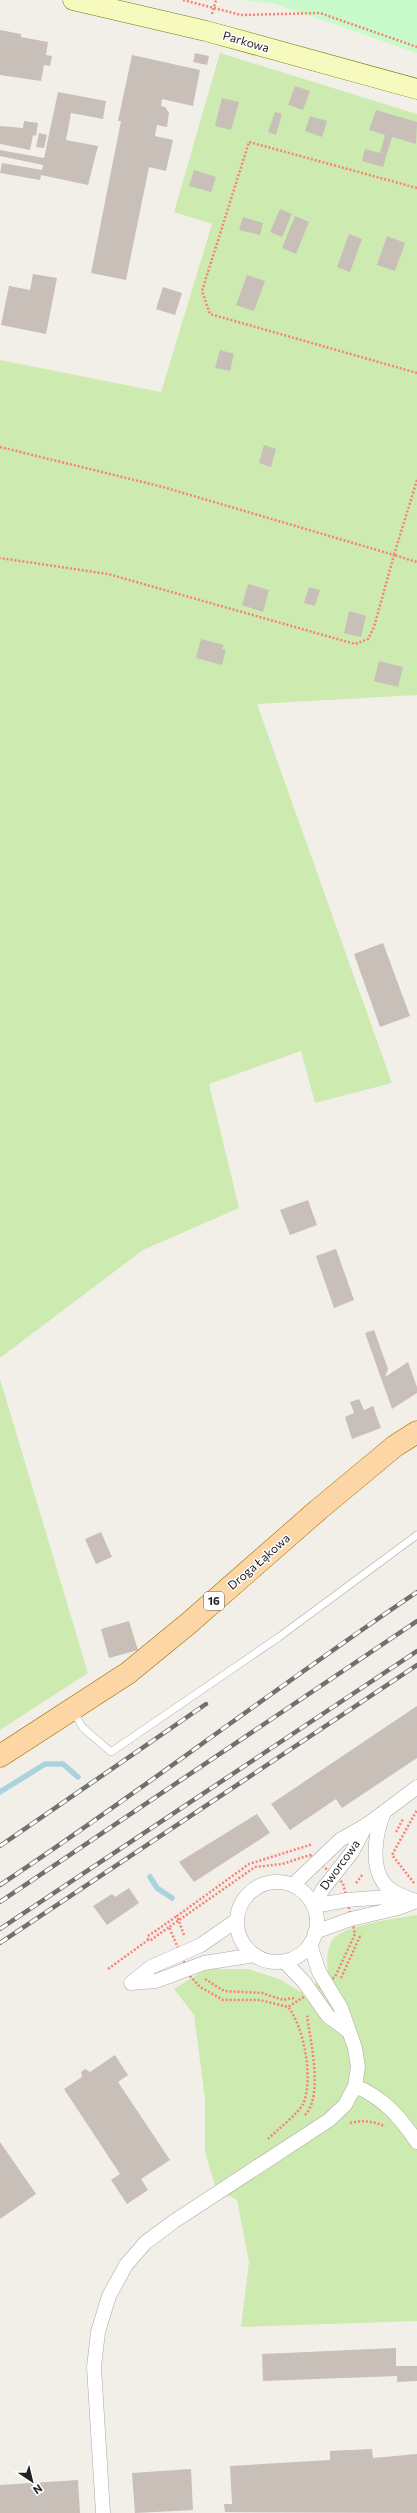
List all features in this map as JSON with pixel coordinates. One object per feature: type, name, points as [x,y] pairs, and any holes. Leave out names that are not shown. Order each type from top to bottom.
[{"type":"main road","name":"Droga Łąkowa","points":[[0,1756],[73,1711],[128,1673],[189,1623],[318,1510],[395,1446],[417,1432]]},
{"type":"street","name":"Parkowa","points":[[74,0],[206,30],[417,89]]},
{"type":"street","name":"Dworcowa","points":[[293,1885],[340,1840],[368,1824],[417,1787]]},
{"type":"street","points":[[385,1810],[377,1829],[375,1844],[377,1864],[384,1882],[390,1890],[400,1896],[417,1901]]},
{"type":"street","name":"Dworcowa","points":[[314,1906],[323,1888],[352,1852],[368,1824]]},
{"type":"street","points":[[103,2513],[94,2367],[98,2332],[107,2303],[126,2265],[146,2242],[173,2222],[320,2126],[345,2105],[355,2086],[358,2067],[355,2048],[347,2030],[341,2008],[319,1972],[312,1938],[316,1914],[314,1906],[303,1891],[293,1885],[278,1881],[264,1883],[252,1890],[243,1900],[237,1913],[241,1940],[255,1955],[271,1961],[284,1961],[296,1957],[312,1938],[351,1919],[398,1908],[417,1901]]},
{"type":"street","points":[[314,1906],[347,1900],[400,1896]]},
{"type":"street","points":[[237,1920],[201,1945],[151,1966],[131,1982],[156,1981],[204,1963],[255,1955]]},
{"type":"street","points":[[284,1961],[311,1992],[328,2016],[347,2030]]},
{"type":"street","points":[[355,2086],[370,2092],[389,2106],[404,2122],[417,2142]]},
{"type":"lane","points":[[73,1711],[83,1728],[111,1752],[279,1637],[417,1535]]},
{"type":"path","points":[[183,0],[213,9],[255,15],[320,12],[417,46]]},
{"type":"path","points":[[213,9],[216,0]]},
{"type":"path","points":[[417,188],[249,142],[202,291],[210,314],[417,373]]},
{"type":"path","points":[[0,448],[163,487],[417,562]]},
{"type":"path","points":[[0,558],[108,574],[355,644],[368,639],[374,627],[417,480]]},
{"type":"path","points":[[417,1810],[392,1855],[417,1887]]},
{"type":"path","points":[[108,1969],[148,1940],[152,1940],[255,1867],[282,1864],[310,1855],[343,1883],[355,1934],[335,1977],[288,2007]]},
{"type":"path","points":[[148,1940],[148,1936],[177,1916]]},
{"type":"path","points":[[169,1927],[187,1969],[200,1987],[223,2000],[260,2000],[288,2007],[295,2015],[301,2028],[308,2085],[303,2105],[264,2143]]},
{"type":"path","points":[[310,2110],[320,2126]]},
{"type":"path","points":[[343,2125],[357,2121],[375,2122],[390,2129]]},
{"type":"green space","points":[[241,0],[417,0],[417,53],[275,4]]},
{"type":"green space","points":[[220,53],[417,114],[417,695],[257,704],[392,1083],[315,1103],[301,1051],[209,1084],[239,1208],[143,1250],[0,1358],[0,360],[161,392],[212,224],[174,212]]},
{"type":"green space","points":[[0,1379],[88,1673],[0,1730]]},
{"type":"green space","points":[[417,1915],[417,2321],[241,2327],[249,2262],[237,2200],[216,2189],[205,2152],[205,2099],[194,2015],[174,1989],[206,1969],[248,1969],[279,1979],[301,1992],[328,1976],[328,1950],[331,1942],[336,1936],[345,1931],[370,1923]]},
{"type":"building","points":[[0,30],[21,34],[21,37],[48,42],[46,55],[52,56],[50,66],[44,65],[41,81],[0,75]]},
{"type":"building","points":[[195,53],[209,56],[207,65],[193,62]]},
{"type":"building","points":[[132,55],[200,70],[193,106],[162,99],[161,106],[165,107],[169,113],[167,127],[157,125],[155,136],[173,140],[166,171],[149,167],[126,280],[91,273],[121,121],[118,121]]},
{"type":"building","points":[[295,86],[310,91],[303,110],[288,105]]},
{"type":"building","points":[[58,92],[106,101],[103,119],[71,113],[66,140],[98,146],[88,185],[41,175],[40,180],[0,173],[2,163],[42,170],[43,165],[0,156],[0,150],[44,158]]},
{"type":"building","points":[[222,98],[239,102],[231,130],[215,126]]},
{"type":"building","points":[[376,110],[417,122],[416,144],[392,137],[383,167],[362,161],[365,149],[380,153],[385,135],[369,130]]},
{"type":"building","points":[[275,112],[282,114],[276,135],[268,132]]},
{"type":"building","points":[[310,116],[327,121],[322,137],[305,131]]},
{"type":"building","points":[[24,121],[38,123],[36,136],[33,135],[30,150],[0,144],[0,126],[23,128]]},
{"type":"building","points":[[39,133],[47,135],[44,148],[36,147]]},
{"type":"building","points":[[194,170],[216,177],[211,192],[189,186]]},
{"type":"building","points":[[280,209],[292,214],[282,237],[270,232]]},
{"type":"building","points":[[295,216],[309,222],[296,254],[282,248]]},
{"type":"building","points":[[243,217],[263,223],[260,235],[239,230]]},
{"type":"building","points":[[349,234],[362,239],[350,272],[337,267]]},
{"type":"building","points":[[387,236],[405,243],[395,271],[377,265]]},
{"type":"building","points":[[33,274],[57,278],[46,334],[1,325],[9,286],[30,290]]},
{"type":"building","points":[[247,275],[265,281],[254,311],[236,305]]},
{"type":"building","points":[[163,287],[182,293],[175,315],[156,309]]},
{"type":"building","points":[[220,350],[234,354],[230,371],[215,368]]},
{"type":"building","points":[[264,445],[276,449],[271,467],[259,463]]},
{"type":"building","points":[[248,584],[269,590],[263,612],[242,605]]},
{"type":"building","points":[[309,587],[320,590],[315,606],[304,603]]},
{"type":"building","points":[[349,611],[366,616],[361,637],[344,633]]},
{"type":"building","points":[[201,639],[224,645],[222,649],[226,650],[222,665],[196,658]]},
{"type":"building","points":[[379,661],[403,667],[398,687],[374,681]]},
{"type":"building","points":[[383,943],[410,1016],[380,1027],[354,954]]},
{"type":"building","points":[[308,1200],[317,1225],[290,1235],[280,1210]]},
{"type":"building","points":[[336,1249],[354,1300],[334,1308],[316,1256]]},
{"type":"building","points":[[374,1330],[388,1369],[385,1377],[408,1362],[417,1387],[417,1393],[392,1409],[365,1333]]},
{"type":"building","points":[[359,1399],[364,1410],[373,1406],[381,1428],[352,1439],[345,1417],[354,1413],[350,1402]]},
{"type":"building","points":[[101,1532],[112,1557],[96,1564],[85,1539]]},
{"type":"building","points":[[129,1621],[138,1650],[109,1658],[101,1629]]},
{"type":"building","points":[[417,1706],[417,1758],[342,1808],[336,1799],[290,1830],[271,1804]]},
{"type":"building","points":[[257,1814],[270,1833],[194,1882],[179,1862]]},
{"type":"building","points":[[129,1888],[139,1903],[107,1925],[93,1906],[112,1894],[115,1897]]},
{"type":"building","points":[[115,2055],[128,2075],[118,2082],[170,2160],[141,2179],[148,2190],[127,2204],[111,2180],[120,2174],[64,2089],[82,2077],[81,2072],[85,2069],[90,2072]]},
{"type":"building","points":[[0,2142],[36,2194],[0,2219]]},
{"type":"building","points":[[396,2348],[396,2366],[417,2366],[417,2381],[397,2382],[397,2376],[263,2381],[262,2354]]},
{"type":"building","points":[[372,2449],[373,2458],[417,2454],[417,2513],[225,2512],[224,2504],[232,2504],[230,2466],[330,2460],[330,2451]]},
{"type":"building","points":[[191,2469],[193,2510],[135,2513],[132,2473]]},
{"type":"building","points":[[78,2480],[80,2513],[0,2513],[0,2485]]},
{"type":"waterway","points":[[0,1792],[45,1764],[63,1764],[78,1777]]},
{"type":"waterway","points":[[150,1877],[157,1888],[172,1898]]},
{"type":"railway","points":[[0,1885],[105,1813],[364,1628],[417,1592]]},
{"type":"railway","points":[[0,1902],[417,1621]]},
{"type":"railway","points":[[0,1929],[417,1651]]},
{"type":"railway","points":[[0,1943],[417,1665]]},
{"type":"railway","points":[[0,1846],[206,1704]]}]
